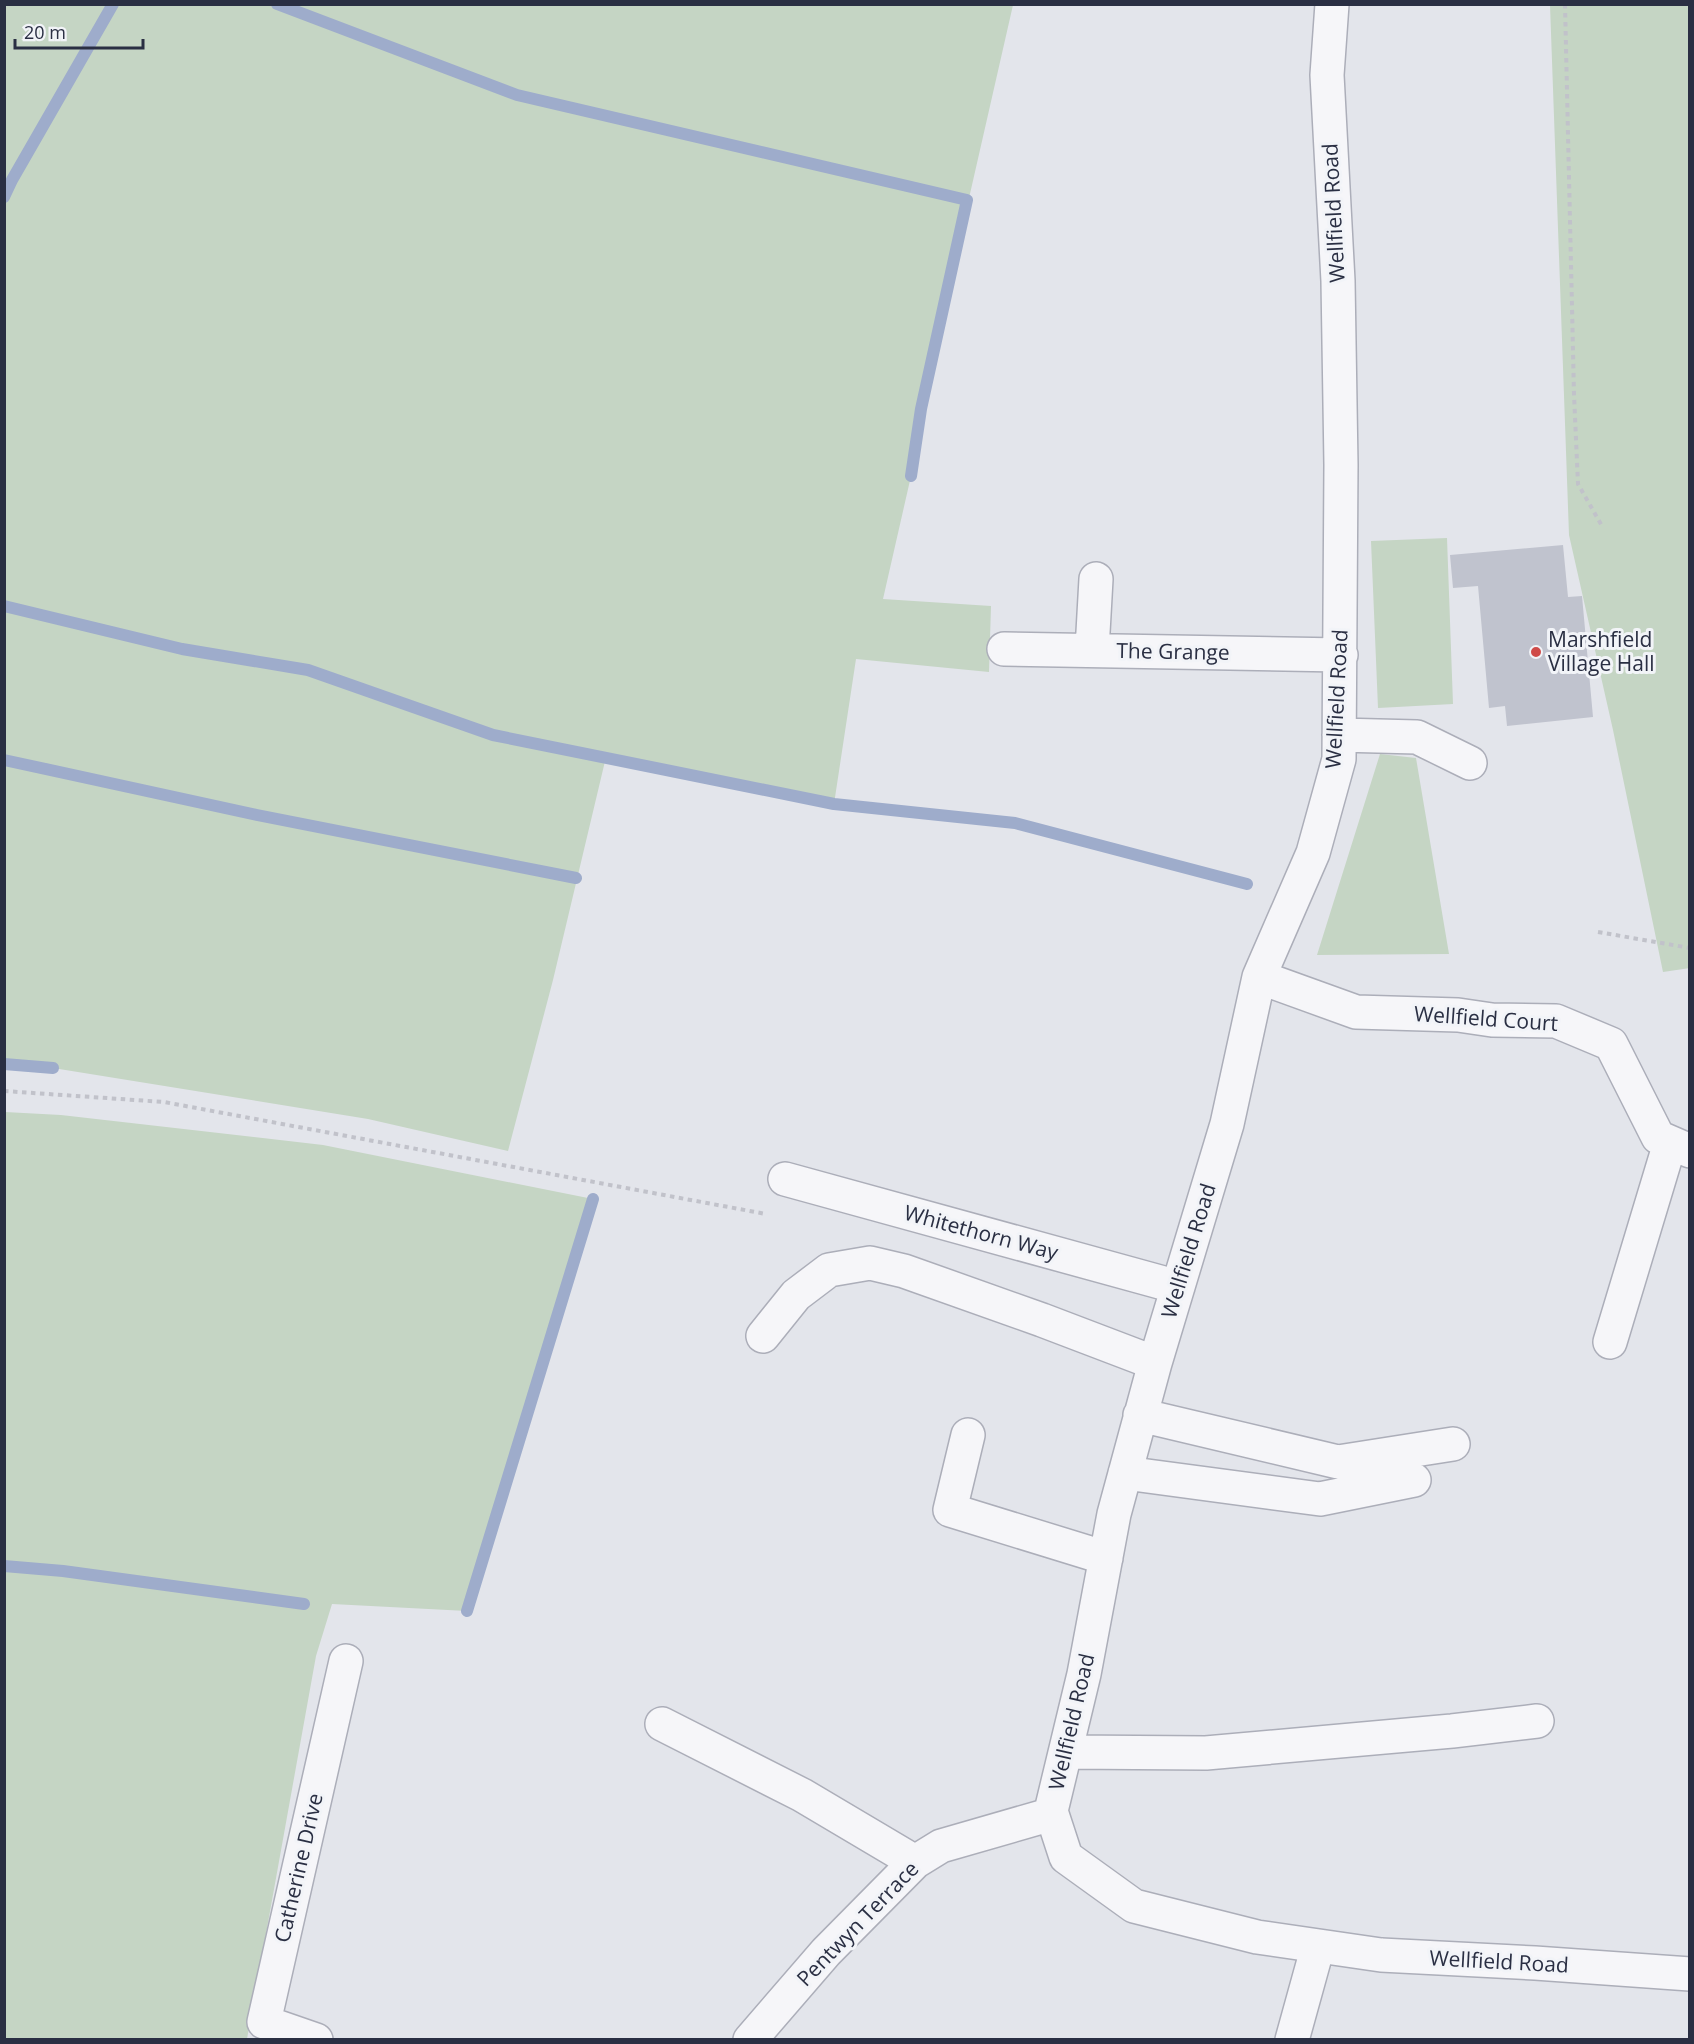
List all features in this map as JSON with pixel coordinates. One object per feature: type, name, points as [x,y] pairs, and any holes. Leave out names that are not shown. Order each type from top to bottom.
[{"type":"street","name":"Wellfield Road","points":[[1332,4],[1327,75],[1338,281],[1341,655],[1339,759],[1313,852],[1260,977],[1227,1124],[1140,1415],[1114,1514],[1084,1674],[1051,1811],[1066,1857],[1134,1906],[1257,1938],[1381,1955],[1689,1974]]},
{"type":"street","points":[[1092,650],[1096,579]]},
{"type":"street","name":"The Grange","points":[[1004,649],[1341,655]]},
{"type":"street","points":[[1339,735],[1417,737],[1470,763]]},
{"type":"street","name":"Wellfield Court","points":[[1260,977],[1356,1012],[1458,1015],[1492,1020],[1556,1021],[1611,1044],[1658,1137],[1680,1147]]},
{"type":"street","points":[[1610,1342],[1680,1147]]},
{"type":"street","name":"Whitethorn Way","points":[[784,1179],[1178,1287]]},
{"type":"street","points":[[763,1336],[796,1295],[829,1270],[870,1263],[904,1271],[1155,1363]]},
{"type":"street","points":[[1140,1415],[1338,1462],[1453,1444]]},
{"type":"street","points":[[968,1435],[950,1510],[1106,1558]]},
{"type":"street","points":[[1125,1473],[1320,1499],[1414,1480]]},
{"type":"street","name":"Catherine Drive","points":[[315,2040],[264,2022],[346,1661]]},
{"type":"street","points":[[1066,1752],[1206,1753],[1537,1721]]},
{"type":"street","points":[[662,1724],[802,1795],[915,1862]]},
{"type":"street","name":"Pentwyn Terrace","points":[[750,2040],[826,1952],[915,1862],[941,1846],[1052,1814]]},
{"type":"street","points":[[1292,2040],[1318,1946]]},
{"type":"path","points":[[1564,4],[1578,484],[1602,526]]},
{"type":"path","points":[[1598,932],[1689,948]]},
{"type":"path","points":[[4,1091],[164,1102],[765,1215],[784,1179]]},
{"type":"green space","points":[[4,5],[1013,5],[921,409],[911,476],[883,599],[991,606],[989,672],[856,659],[834,804],[606,757],[553,980],[508,1151],[368,1119],[53,1068],[5,1064]]},
{"type":"green space","points":[[1550,5],[1689,5],[1690,968],[1663,972],[1613,730],[1569,535]]},
{"type":"green space","points":[[1447,538],[1453,704],[1378,708],[1371,541]]},
{"type":"green space","points":[[1380,754],[1416,758],[1449,954],[1317,955]]},
{"type":"green space","points":[[5,1112],[61,1115],[323,1145],[593,1199],[467,1611],[332,1604],[316,1656],[247,2039],[5,2040]]},
{"type":"building","name":"Marshfield Village Hall","points":[[1563,545],[1568,597],[1582,596],[1593,717],[1507,726],[1505,706],[1489,708],[1478,586],[1453,588],[1450,555]]},
{"type":"waterway","points":[[4,197],[113,4]]},
{"type":"waterway","points":[[277,4],[517,95],[967,200],[921,409],[911,476]]},
{"type":"waterway","points":[[4,606],[182,649],[308,670],[493,735],[834,804],[1015,823],[1247,884]]},
{"type":"waterway","points":[[4,760],[257,815],[576,878]]},
{"type":"waterway","points":[[4,1064],[53,1068]]},
{"type":"waterway","points":[[467,1611],[593,1199]]},
{"type":"waterway","points":[[4,1566],[63,1571],[304,1604]]},
{"type":"place","name":"Marshfield Village Hall","points":[[1536,652]]}]
